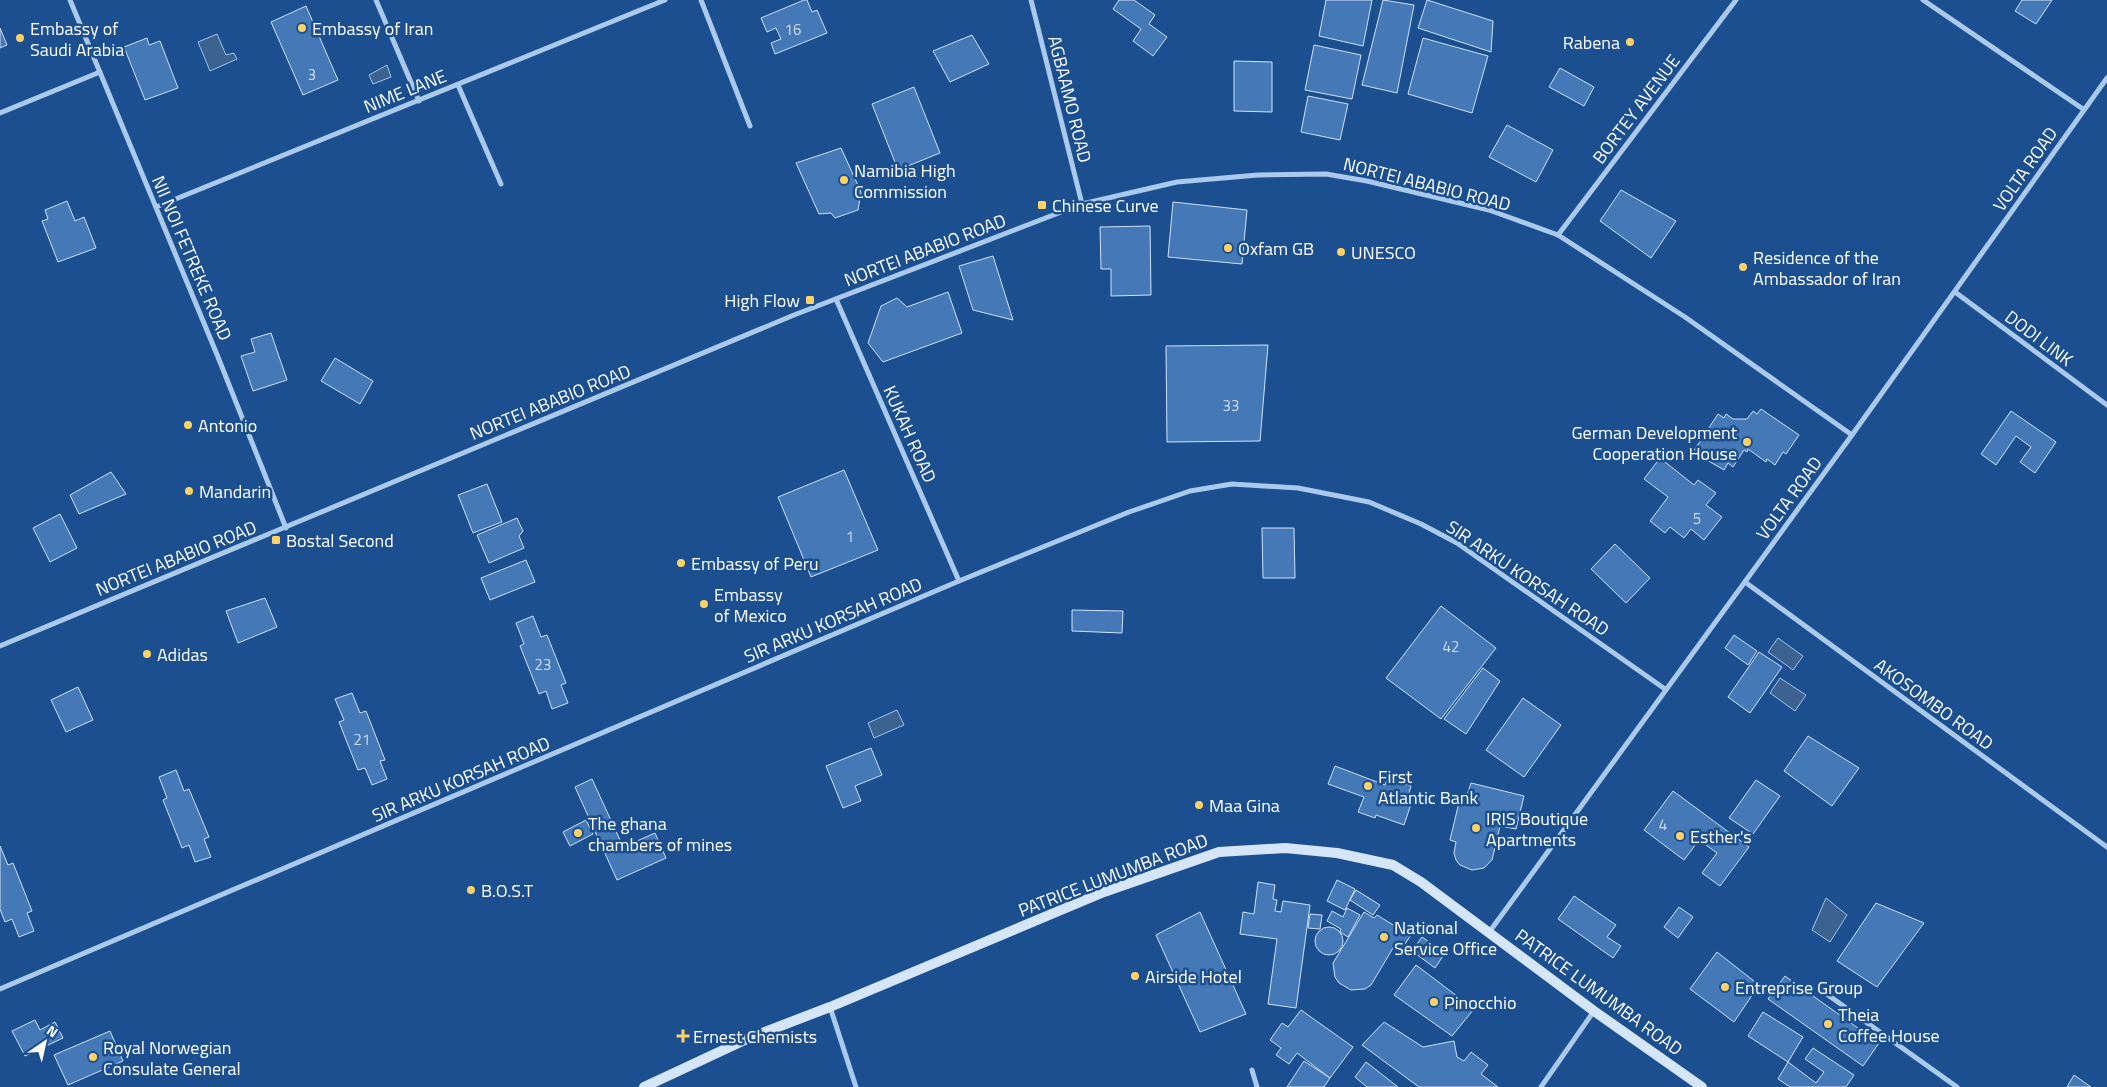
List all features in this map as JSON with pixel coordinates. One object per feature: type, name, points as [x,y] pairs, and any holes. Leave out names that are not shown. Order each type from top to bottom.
[{"type":"street","name":"NII NOI FETREKE ROAD","points":[[70,0],[218,357],[286,528]]},
{"type":"street","points":[[376,0],[419,101]]},
{"type":"street","name":"NIME LANE","points":[[156,207],[666,0]]},
{"type":"street","points":[[701,0],[750,126]]},
{"type":"street","name":"AGBAAMO ROAD","points":[[1031,0],[1082,204]]},
{"type":"street","name":"BORTEY AVENUE","points":[[1558,235],[1736,0]]},
{"type":"street","points":[[1923,0],[2083,110]]},
{"type":"street","points":[[0,113],[100,72]]},
{"type":"street","name":"VOLTA ROAD","points":[[1490,931],[1852,435],[2107,78]]},
{"type":"street","points":[[458,85],[501,184]]},
{"type":"street","name":"NORTEI ABABIO ROAD","points":[[0,646],[836,299],[1082,204],[1177,182],[1258,175],[1326,174],[1367,181],[1489,210],[1558,235],[1685,318],[1852,435]]},
{"type":"street","name":"DODI LINK","points":[[1955,292],[2107,405]]},
{"type":"street","name":"KUKAH ROAD","points":[[836,299],[959,581]]},
{"type":"street","name":"SIR ARKU KORSAH ROAD","points":[[0,989],[959,581],[1129,512],[1190,491],[1232,484],[1298,488],[1368,502],[1420,524],[1457,543],[1665,689]]},
{"type":"street","name":"AKOSOMBO ROAD","points":[[1745,582],[2107,847]]},
{"type":"street","name":"PATRICE LUMUMBA ROAD","points":[[644,1087],[749,1038],[830,1007],[1104,892],[1219,852],[1285,848],[1337,853],[1393,865],[1421,882],[1490,931],[1594,1011],[1702,1087]]},
{"type":"street","points":[[1821,990],[1957,1087]]},
{"type":"street","points":[[830,1007],[856,1087]]},
{"type":"street","points":[[1542,1087],[1594,1011]]},
{"type":"street","points":[[1252,1070],[1257,1087]]},
{"type":"water","points":[[217,34],[226,55],[234,53],[237,59],[210,71],[198,42]]},
{"type":"water","points":[[387,65],[391,77],[373,84],[369,75]]},
{"type":"water","points":[[1778,638],[1803,656],[1793,670],[1768,652]]},
{"type":"water","points":[[1780,678],[1806,695],[1795,711],[1770,693]]},
{"type":"water","points":[[897,710],[904,725],[874,738],[868,723]]},
{"type":"water","points":[[1826,898],[1847,915],[1830,942],[1812,930]]},
{"type":"building","points":[[807,0],[812,12],[817,10],[827,33],[775,54],[771,43],[781,39],[776,28],[767,32],[761,18]]},
{"type":"building","points":[[1119,0],[1134,0],[1155,15],[1149,24],[1167,37],[1153,56],[1133,41],[1141,29],[1113,9]]},
{"type":"building","points":[[1326,0],[1372,0],[1363,46],[1319,36]]},
{"type":"building","points":[[1383,0],[1414,5],[1397,93],[1362,85]]},
{"type":"building","points":[[1427,0],[1493,21],[1491,52],[1418,28]]},
{"type":"building","points":[[2022,0],[2052,0],[2036,24],[2015,11]]},
{"type":"building","points":[[306,6],[338,80],[303,95],[271,22]]},
{"type":"building","points":[[0,28],[7,45],[0,48]]},
{"type":"building","points":[[972,35],[989,64],[950,82],[933,51]]},
{"type":"building","points":[[147,38],[149,45],[160,41],[178,88],[145,100],[124,47]]},
{"type":"building","points":[[1423,38],[1488,56],[1472,113],[1408,94]]},
{"type":"building","points":[[1314,45],[1361,55],[1352,99],[1305,90]]},
{"type":"building","points":[[1234,61],[1272,62],[1272,112],[1234,111]]},
{"type":"building","points":[[1560,68],[1594,87],[1584,106],[1549,87]]},
{"type":"building","points":[[914,87],[940,153],[898,170],[872,104]]},
{"type":"building","points":[[1308,96],[1348,104],[1340,140],[1301,132]]},
{"type":"building","points":[[1507,125],[1553,150],[1536,182],[1489,157]]},
{"type":"building","points":[[841,148],[861,192],[858,210],[835,218],[831,213],[819,214],[796,163]]},
{"type":"building","points":[[1621,190],[1676,221],[1651,258],[1600,221]]},
{"type":"building","points":[[67,201],[75,221],[84,217],[96,248],[58,262],[42,221],[48,219],[45,210]]},
{"type":"building","points":[[1173,202],[1247,210],[1242,264],[1168,257]]},
{"type":"building","points":[[1150,226],[1151,295],[1111,296],[1111,269],[1101,269],[1100,227]]},
{"type":"building","points":[[993,256],[1013,320],[973,310],[959,266]]},
{"type":"building","points":[[948,292],[962,333],[883,362],[868,343],[881,306],[897,298],[907,307]]},
{"type":"building","points":[[271,333],[287,380],[253,391],[241,356],[255,352],[251,339]]},
{"type":"building","points":[[1268,345],[1260,441],[1167,442],[1166,346]]},
{"type":"building","points":[[335,358],[373,381],[360,404],[321,381]]},
{"type":"building","name":"German Development Cooperation House","points":[[1761,409],[1799,435],[1786,454],[1783,452],[1775,465],[1767,459],[1766,462],[1748,449],[1747,452],[1744,450],[1733,467],[1728,463],[1724,470],[1693,452],[1718,414],[1724,418],[1726,414],[1733,419],[1747,419],[1753,411],[1757,414]]},
{"type":"building","points":[[2011,411],[2056,442],[2035,473],[2020,462],[2031,447],[2016,436],[1996,465],[1981,454]]},
{"type":"building","points":[[1660,458],[1694,485],[1698,480],[1716,493],[1706,505],[1722,517],[1704,540],[1691,529],[1684,538],[1670,527],[1665,533],[1650,521],[1668,497],[1644,479]]},
{"type":"building","points":[[844,470],[878,550],[811,577],[778,497]]},
{"type":"building","points":[[111,472],[126,494],[79,514],[70,495]]},
{"type":"building","points":[[487,484],[502,522],[473,533],[458,495]]},
{"type":"building","points":[[60,514],[77,548],[50,562],[33,528]]},
{"type":"building","points":[[517,518],[523,531],[519,536],[524,548],[489,563],[477,535]]},
{"type":"building","points":[[1262,528],[1294,528],[1295,578],[1263,578]]},
{"type":"building","points":[[1615,544],[1650,578],[1626,603],[1591,569]]},
{"type":"building","points":[[526,560],[535,582],[490,600],[481,578]]},
{"type":"building","points":[[265,598],[277,627],[238,643],[226,611]]},
{"type":"building","points":[[1441,606],[1496,648],[1441,719],[1386,678]]},
{"type":"building","points":[[1072,610],[1123,611],[1122,633],[1072,631]]},
{"type":"building","points":[[533,616],[541,637],[547,635],[566,683],[561,685],[568,703],[552,709],[546,691],[539,694],[520,646],[524,644],[516,623]]},
{"type":"building","points":[[1734,635],[1757,651],[1748,665],[1725,648]]},
{"type":"building","points":[[1759,652],[1782,667],[1750,713],[1728,697]]},
{"type":"building","points":[[1483,668],[1500,681],[1466,734],[1444,719]]},
{"type":"building","points":[[78,687],[93,720],[66,732],[51,700]]},
{"type":"building","points":[[352,693],[360,713],[366,711],[385,760],[380,761],[387,779],[372,785],[365,768],[358,770],[339,722],[344,720],[335,699]]},
{"type":"building","points":[[1523,698],[1561,725],[1524,777],[1486,750]]},
{"type":"building","points":[[1808,736],[1859,768],[1832,806],[1784,771]]},
{"type":"building","points":[[871,748],[882,775],[855,786],[861,801],[843,808],[826,766]]},
{"type":"building","points":[[1335,766],[1385,785],[1388,777],[1411,786],[1409,793],[1414,795],[1404,825],[1376,815],[1375,818],[1358,812],[1364,797],[1328,784]]},
{"type":"building","points":[[176,770],[184,791],[189,789],[209,837],[204,839],[211,857],[195,862],[189,845],[182,848],[163,800],[167,798],[159,777]]},
{"type":"building","points":[[592,779],[626,853],[637,849],[637,841],[655,833],[666,858],[617,880],[575,787]]},
{"type":"building","points":[[1756,780],[1780,796],[1753,834],[1729,818]]},
{"type":"building","name":"IRIS Boutique Apartments","points":[[1471,783],[1524,796],[1516,829],[1500,826],[1492,860],[1484,868],[1472,870],[1460,865],[1456,860],[1454,853],[1456,842],[1450,840],[1461,794],[1467,795]]},
{"type":"building","points":[[1673,791],[1749,847],[1720,886],[1702,873],[1717,853],[1699,840],[1684,860],[1644,830]]},
{"type":"building","name":"The ghana chambers of mines","points":[[586,820],[593,834],[570,846],[563,832]]},
{"type":"building","points":[[0,846],[8,865],[13,863],[32,911],[27,913],[34,931],[19,937],[12,919],[5,922],[0,909]]},
{"type":"building","points":[[1337,880],[1355,889],[1345,910],[1327,901]]},
{"type":"building","points":[[1258,882],[1275,885],[1273,899],[1277,900],[1275,911],[1281,912],[1283,901],[1310,905],[1296,1008],[1268,1004],[1277,939],[1240,934],[1243,912],[1254,914]]},
{"type":"building","points":[[1356,890],[1380,905],[1373,915],[1350,900]]},
{"type":"building","points":[[1574,896],[1616,925],[1607,937],[1621,946],[1613,958],[1558,919]]},
{"type":"building","points":[[1876,903],[1924,923],[1877,987],[1837,961]]},
{"type":"building","points":[[1679,907],[1693,917],[1678,938],[1664,927]]},
{"type":"building","points":[[1347,908],[1360,915],[1348,937],[1340,932],[1341,929],[1327,921],[1332,911],[1343,917]]},
{"type":"building","points":[[1200,912],[1246,1014],[1200,1032],[1156,935]]},
{"type":"building","points":[[1364,912],[1374,918],[1377,915],[1398,928],[1400,924],[1413,932],[1403,947],[1396,943],[1371,985],[1365,989],[1351,990],[1339,983],[1335,977],[1333,963]]},
{"type":"building","points":[[1310,914],[1322,915],[1320,929],[1308,928]]},
{"type":"building","points":[[1329,927],[1339,931],[1343,941],[1339,951],[1329,955],[1319,951],[1315,941],[1319,931]]},
{"type":"building","points":[[1422,937],[1445,953],[1435,968],[1412,951]]},
{"type":"building","name":"Entreprise Group","points":[[1717,952],[1759,985],[1734,1022],[1690,989]]},
{"type":"building","name":"Pinocchio","points":[[1416,965],[1474,1009],[1452,1036],[1394,995]]},
{"type":"building","name":"Theia Coffee House","points":[[1785,976],[1879,1043],[1863,1066],[1768,999]]},
{"type":"building","points":[[1301,1010],[1353,1047],[1330,1078],[1297,1053],[1289,1064],[1276,1055],[1281,1048],[1270,1040],[1282,1023],[1288,1027]]},
{"type":"building","points":[[1763,1012],[1803,1037],[1788,1062],[1748,1036]]},
{"type":"building","points":[[35,1020],[40,1030],[55,1022],[63,1038],[25,1056],[12,1031]]},
{"type":"building","points":[[1384,1022],[1423,1047],[1454,1041],[1457,1057],[1464,1061],[1471,1052],[1488,1065],[1481,1074],[1498,1087],[1419,1087],[1362,1045]]},
{"type":"building","points":[[110,1031],[123,1061],[68,1085],[54,1055]]},
{"type":"building","points":[[1813,1048],[1854,1075],[1846,1087],[1790,1087],[1778,1079],[1788,1062],[1816,1083],[1824,1072],[1805,1059]]},
{"type":"building","points":[[1304,1061],[1330,1078],[1324,1087],[1287,1087]]},
{"type":"building","points":[[1366,1062],[1398,1087],[1367,1087],[1355,1077]]},
{"type":"building","points":[[2074,1075],[2091,1087],[2067,1087]]},
{"type":"place","name":"Embassy of Iran","points":[[302,28]]},
{"type":"place","name":"Embassy of Saudi Arabia","points":[[20,38]]},
{"type":"place","name":"Rabena","points":[[1630,42]]},
{"type":"place","name":"Namibia High Commission","points":[[844,180]]},
{"type":"place","name":"Chinese Curve","points":[[1042,205]]},
{"type":"place","name":"Oxfam GB","points":[[1228,248]]},
{"type":"place","name":"UNESCO","points":[[1341,252]]},
{"type":"place","name":"Residence of the Ambassador of Iran","points":[[1743,267]]},
{"type":"place","name":"High Flow","points":[[810,300]]},
{"type":"place","name":"Antonio","points":[[188,425]]},
{"type":"place","name":"German Development Cooperation House","points":[[1747,442]]},
{"type":"place","name":"Mandarin","points":[[189,491]]},
{"type":"place","name":"Bostal Second","points":[[276,540]]},
{"type":"place","name":"Embassy of Peru","points":[[681,563]]},
{"type":"place","name":"Embassy of Mexico","points":[[704,604]]},
{"type":"place","name":"Adidas","points":[[147,654]]},
{"type":"place","name":"First Atlantic Bank","points":[[1368,786]]},
{"type":"place","name":"Maa Gina","points":[[1199,805]]},
{"type":"place","name":"IRIS Boutique Apartments","points":[[1476,828]]},
{"type":"place","name":"The ghana chambers of mines","points":[[578,833]]},
{"type":"place","name":"Esther's","points":[[1680,836]]},
{"type":"place","name":"B.O.S.T","points":[[471,890]]},
{"type":"place","name":"National Service Office","points":[[1384,937]]},
{"type":"place","name":"Airside Hotel","points":[[1135,976]]},
{"type":"place","name":"Entreprise Group","points":[[1725,987]]},
{"type":"place","name":"Pinocchio","points":[[1434,1002]]},
{"type":"place","name":"Theia Coffee House","points":[[1828,1024]]},
{"type":"place","name":"Ernest Chemists","points":[[683,1036]]},
{"type":"place","name":"Royal Norwegian Consulate General","points":[[93,1057]]}]
